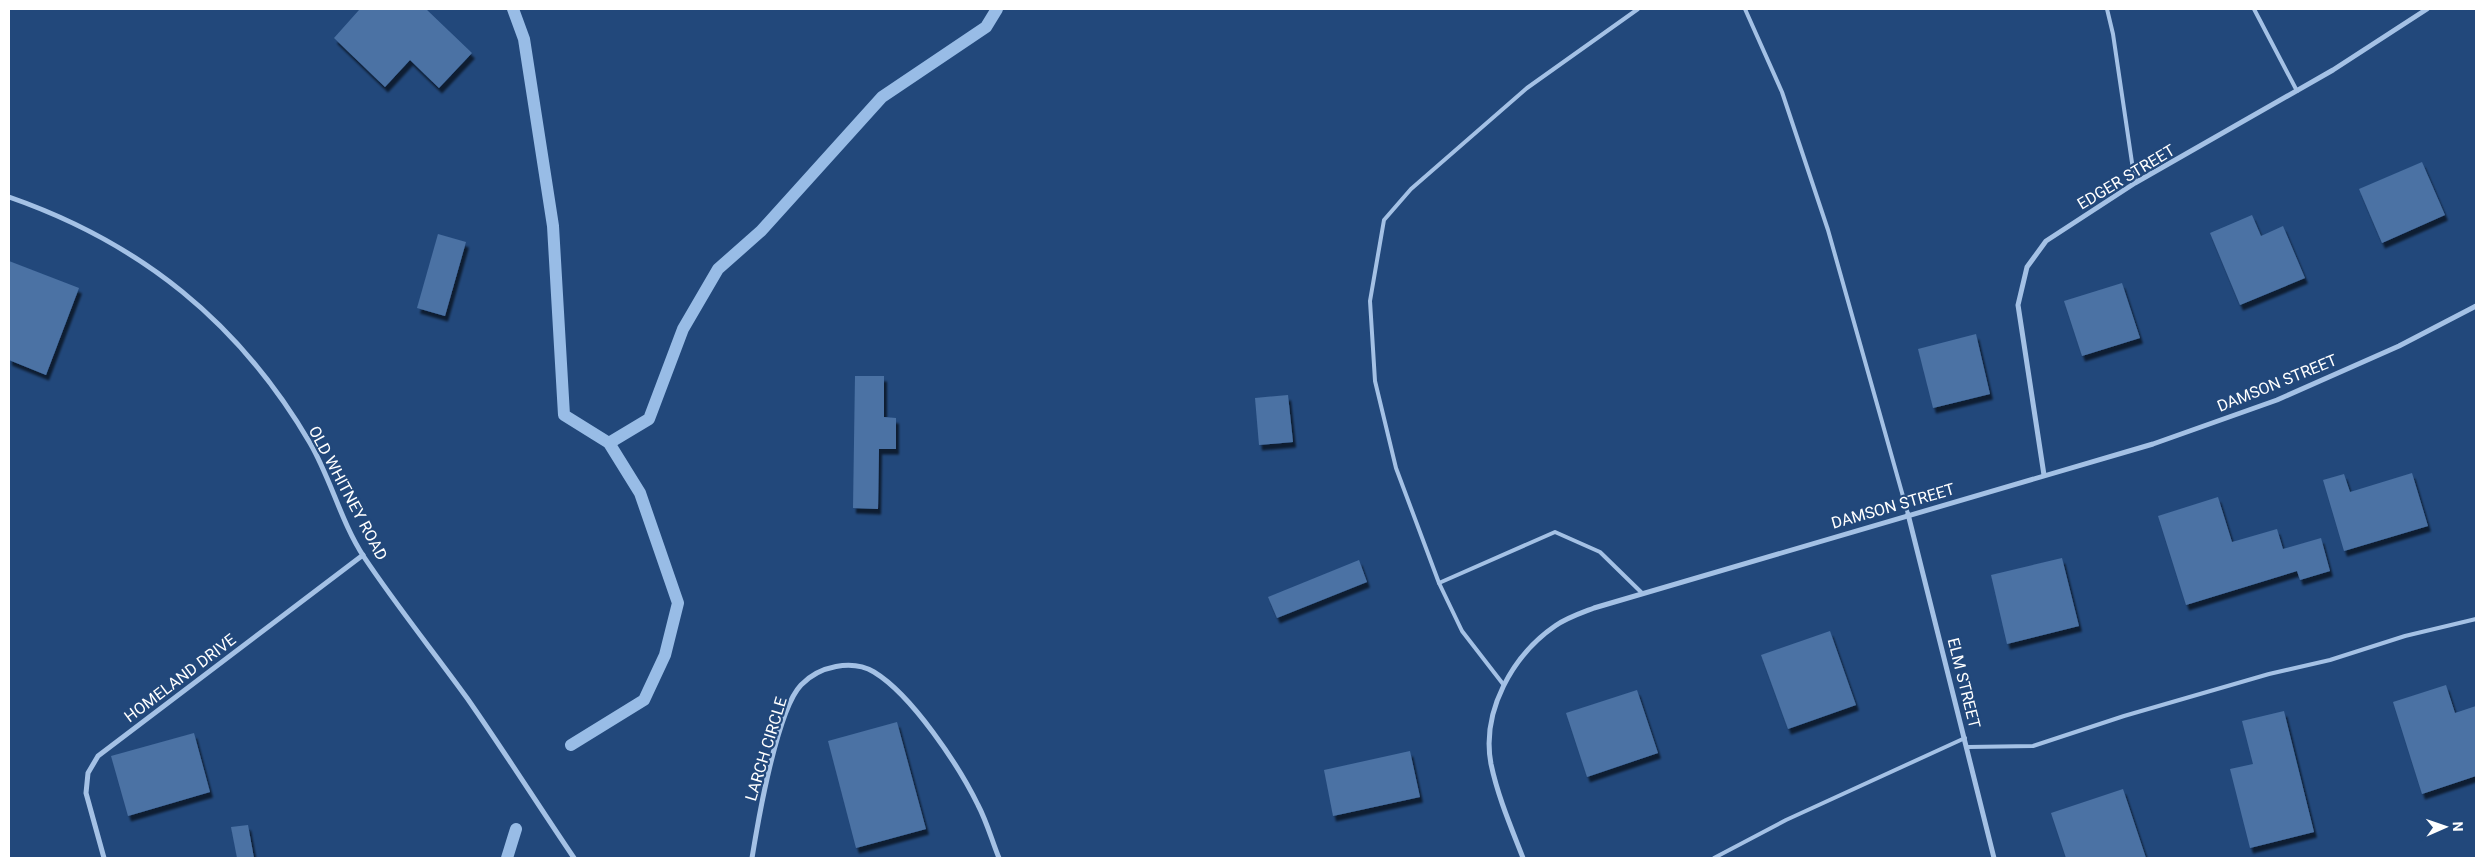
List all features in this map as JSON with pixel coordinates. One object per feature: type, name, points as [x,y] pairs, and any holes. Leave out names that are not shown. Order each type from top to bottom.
[{"type":"street","name":"EDGER STREET","points":[[2044,475],[2018,305],[2027,267],[2046,241],[2135,183],[2333,70],[2427,9]]},
{"type":"street","name":"OLD WHITNEY ROAD","points":[[9,197],[40,207],[106,239],[168,279],[224,327],[272,383],[311,445],[363,554],[468,700],[574,858]]},
{"type":"street","name":"DAMSON STREET","points":[[1523,858],[1501,801],[1491,762],[1491,722],[1504,684],[1526,650],[1556,625],[1594,608],[1642,593],[2152,444],[2277,400],[2398,346],[2476,306]]},
{"type":"street","name":"ELM STREET","points":[[1908,514],[1994,858]]},
{"type":"street","name":"HOMELAND DRIVE","points":[[104,858],[86,793],[88,773],[98,756],[363,554]]},
{"type":"street","name":"LARCH CIRCLE","points":[[752,858],[773,759],[790,702],[801,685],[816,673],[834,666],[853,666],[872,671],[888,682],[939,740],[979,806],[999,858]]},
{"type":"lane","points":[[1504,684],[1462,631],[1439,583],[1396,468],[1375,381],[1370,301],[1384,220],[1411,189],[1527,88],[1638,9]]},
{"type":"lane","points":[[1745,9],[1782,92],[1828,230],[1908,514]]},
{"type":"lane","points":[[2107,9],[2113,34],[2135,183]]},
{"type":"lane","points":[[2254,9],[2297,91]]},
{"type":"lane","points":[[1439,583],[1555,532],[1600,552],[1642,593]]},
{"type":"lane","points":[[1968,748],[2033,746],[2124,716],[2269,674],[2330,660],[2405,636],[2476,619]]},
{"type":"lane","points":[[1714,858],[1786,820],[1965,738]]},
{"type":"building","points":[[358,9],[426,9],[472,53],[439,88],[410,60],[385,87],[334,38]]},
{"type":"building","points":[[2422,162],[2445,215],[2382,243],[2359,189]]},
{"type":"building","points":[[2252,215],[2261,236],[2283,226],[2305,278],[2240,305],[2210,233]]},
{"type":"building","points":[[438,234],[466,242],[445,316],[417,308]]},
{"type":"building","points":[[9,261],[79,288],[46,375],[9,360]]},
{"type":"building","points":[[2122,283],[2140,338],[2082,356],[2064,301]]},
{"type":"building","points":[[1976,334],[1990,394],[1933,408],[1918,349]]},
{"type":"building","points":[[855,376],[884,376],[884,417],[896,418],[896,449],[879,449],[878,509],[853,508]]},
{"type":"building","points":[[1288,395],[1293,442],[1259,445],[1255,398]]},
{"type":"building","points":[[2412,473],[2428,526],[2344,551],[2323,480],[2344,474],[2350,492]]},
{"type":"building","points":[[2218,497],[2232,542],[2277,529],[2283,549],[2321,538],[2330,571],[2300,580],[2297,571],[2186,605],[2158,516]]},
{"type":"building","points":[[2062,558],[2079,626],[2007,644],[1991,575]]},
{"type":"building","points":[[1359,560],[1367,582],[1277,618],[1268,597]]},
{"type":"building","points":[[1830,631],[1856,705],[1788,729],[1761,655]]},
{"type":"building","points":[[2446,685],[2455,713],[2476,706],[2476,776],[2422,794],[2393,702]]},
{"type":"building","points":[[1637,690],[1658,753],[1587,777],[1566,713]]},
{"type":"building","points":[[2284,711],[2314,832],[2250,848],[2230,769],[2253,764],[2242,721]]},
{"type":"building","points":[[897,722],[926,829],[856,848],[828,741]]},
{"type":"building","points":[[194,733],[210,792],[128,816],[111,756]]},
{"type":"building","points":[[1410,751],[1420,797],[1333,816],[1324,770]]},
{"type":"building","points":[[2123,789],[2146,858],[2066,858],[2051,813]]},
{"type":"building","points":[[248,825],[254,858],[237,858],[231,827]]},
{"type":"waterway","points":[[513,9],[524,39],[553,226],[564,415],[609,443],[640,493],[678,603],[665,655],[644,700],[571,745]]},
{"type":"waterway","points":[[609,443],[649,419],[683,329],[718,269],[761,231],[882,97],[986,27],[997,9]]},
{"type":"waterway","points":[[507,858],[516,829]]}]
